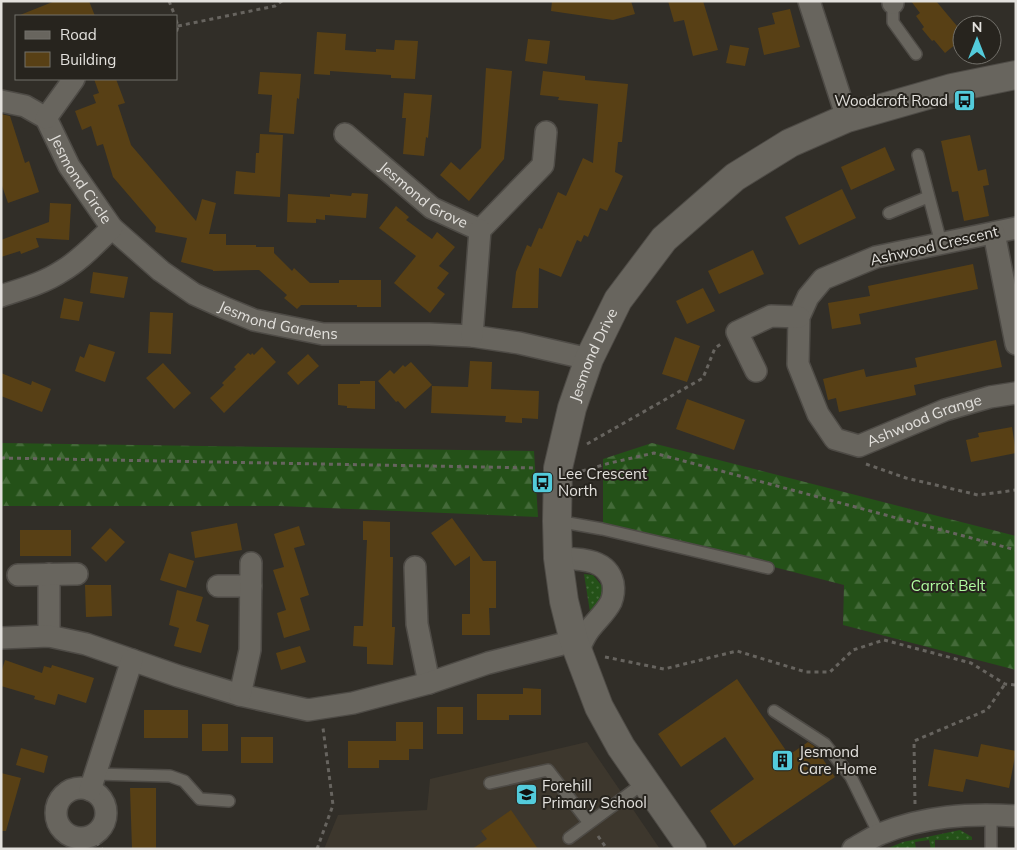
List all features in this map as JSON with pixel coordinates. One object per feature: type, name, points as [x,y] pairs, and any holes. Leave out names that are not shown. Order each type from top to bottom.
[{"type":"street","points":[[809,1],[847,118]]},
{"type":"street","name":"Jesmond Drive","points":[[692,849],[621,746],[599,707],[576,646],[564,601],[558,558],[559,464],[572,408],[588,360],[618,300],[664,239],[735,177],[790,143],[847,118],[952,88],[1016,75]]},
{"type":"street","name":"Jesmond Circle","points":[[46,118],[73,80]]},
{"type":"street","name":"Jesmond Circle","points":[[1,101],[25,106],[46,118],[69,166],[112,228],[62,271],[31,286],[1,296]]},
{"type":"street","name":"Jesmond Grove","points":[[345,134],[432,208],[480,230],[543,165],[546,132]]},
{"type":"street","name":"Jesmond Gardens","points":[[112,228],[161,271],[194,294],[254,320],[323,334],[472,336],[519,342],[588,360]]},
{"type":"street","name":"Ashwood Crescent","points":[[818,414],[798,364],[799,317],[808,297],[823,279],[876,257],[1016,228]]},
{"type":"street","points":[[472,336],[480,230]]},
{"type":"street","points":[[994,232],[1016,344]]},
{"type":"street","points":[[756,371],[738,332],[771,316],[799,317]]},
{"type":"street","name":"Ashwood Grange","points":[[818,414],[834,438],[858,446],[945,410],[990,397],[1016,393]]},
{"type":"street","points":[[1,638],[49,636],[86,644],[240,695],[308,710],[322,708],[353,703],[430,683],[488,664],[576,646],[612,601],[614,588],[612,577],[605,568],[593,562],[558,558]]},
{"type":"street","points":[[240,695],[250,650],[251,563]]},
{"type":"street","points":[[415,567],[417,624],[430,683]]},
{"type":"street","points":[[49,574],[49,636]]},
{"type":"street","points":[[18,575],[77,574]]},
{"type":"street","points":[[218,586],[251,586]]},
{"type":"street","points":[[92,782],[106,813],[102,827],[97,832],[96,842],[75,837],[62,829],[56,814],[57,806],[67,793],[92,782],[132,660]]},
{"type":"street","points":[[853,849],[879,834],[917,822],[955,815],[1016,816]]},
{"type":"lane","points":[[893,2],[893,22],[916,54]]},
{"type":"lane","points":[[918,156],[941,243]]},
{"type":"lane","points":[[889,213],[928,197]]},
{"type":"lane","points":[[557,521],[602,529],[768,568]]},
{"type":"lane","points":[[774,711],[800,726],[825,744],[851,777],[879,834]]},
{"type":"lane","points":[[794,736],[800,726]]},
{"type":"lane","points":[[490,783],[548,770],[589,823]]},
{"type":"lane","points":[[92,782],[170,776],[184,781],[200,799],[229,801]]},
{"type":"lane","points":[[569,838],[645,782]]},
{"type":"lane","points":[[990,815],[990,849]]},
{"type":"path","points":[[169,1],[175,15]]},
{"type":"path","points":[[178,26],[275,6],[282,1]]},
{"type":"path","points":[[559,464],[703,378],[716,348],[738,332]]},
{"type":"path","points":[[852,444],[855,460],[906,478],[978,495],[1016,490]]},
{"type":"path","points":[[1,458],[559,464],[581,471],[654,454],[1016,550]]},
{"type":"path","points":[[576,646],[664,669],[737,651],[806,672],[830,672],[852,650],[884,640],[971,663],[1005,684],[1016,684]]},
{"type":"path","points":[[917,822],[913,795],[914,741],[986,710],[1005,684]]},
{"type":"path","points":[[317,849],[333,805],[322,708]]},
{"type":"shaded area","name":"Forehill Primary School","points":[[587,742],[660,849],[324,849],[338,815],[427,810],[430,779]]},
{"type":"green space","points":[[1,443],[534,451],[538,517],[280,506],[1,506]]},
{"type":"green space","name":"Carrot Belt","points":[[652,443],[1016,536],[1016,670],[843,625],[844,585],[603,523],[603,459]]},
{"type":"green space","points":[[584,574],[593,575],[602,586],[603,597],[590,612]]},
{"type":"green space","points":[[960,830],[972,837],[972,840],[935,840],[935,849],[931,849],[929,840],[915,842],[916,849],[886,849],[903,842]]},
{"type":"building","points":[[55,1],[89,1],[95,15],[20,15]]},
{"type":"building","points":[[552,1],[631,1],[635,14],[613,20],[551,11]]},
{"type":"building","points":[[668,1],[703,1],[718,50],[693,56],[684,20],[674,22]]},
{"type":"building","points":[[911,1],[936,1],[952,20],[952,47],[945,53],[922,29],[924,27],[916,16],[920,13]]},
{"type":"building","points":[[790,9],[800,47],[764,55],[758,28],[775,24],[772,13]]},
{"type":"building","points":[[317,32],[346,34],[345,50],[376,52],[376,49],[394,50],[395,40],[418,41],[415,79],[391,78],[391,75],[330,71],[330,75],[314,74]]},
{"type":"building","points":[[528,39],[550,41],[547,64],[525,61]]},
{"type":"building","points":[[730,45],[749,48],[745,66],[726,63]]},
{"type":"building","points":[[486,68],[512,71],[504,159],[469,201],[440,175],[451,162],[460,170],[481,148]]},
{"type":"building","points":[[543,71],[585,76],[585,80],[628,84],[622,142],[618,142],[615,172],[623,176],[607,211],[600,208],[588,237],[584,235],[581,242],[577,240],[561,277],[539,268],[538,308],[512,308],[516,272],[527,245],[531,247],[539,228],[542,229],[558,192],[566,196],[583,158],[593,163],[598,104],[558,100],[559,97],[540,95]]},
{"type":"building","points":[[260,72],[301,74],[294,134],[269,132],[272,95],[258,94]]},
{"type":"building","points":[[94,80],[116,80],[125,103],[118,105],[131,145],[196,221],[202,199],[216,203],[209,234],[226,234],[226,245],[274,247],[274,253],[292,271],[294,268],[310,283],[339,283],[339,280],[381,280],[381,307],[301,305],[297,309],[284,298],[287,295],[259,270],[213,271],[181,262],[187,238],[155,232],[156,227],[113,177],[103,144],[97,146],[91,126],[82,130],[75,111],[96,103],[93,95],[99,93]]},
{"type":"building","points":[[404,93],[432,95],[428,138],[426,137],[424,156],[403,154],[406,118],[402,118]]},
{"type":"building","points":[[1,114],[10,116],[25,163],[29,161],[39,192],[8,203],[1,183]]},
{"type":"building","points":[[260,134],[283,135],[280,197],[234,194],[236,171],[255,173],[256,153],[259,153]]},
{"type":"building","points":[[970,135],[978,171],[986,169],[989,185],[983,186],[989,216],[964,221],[958,191],[952,192],[941,141]]},
{"type":"building","points":[[885,147],[895,170],[851,190],[841,167]]},
{"type":"building","points":[[842,189],[856,218],[799,245],[785,217]]},
{"type":"building","points":[[352,193],[368,194],[366,218],[325,215],[325,220],[316,219],[316,223],[287,222],[288,194],[330,197],[330,194],[351,196]]},
{"type":"building","points":[[50,203],[71,204],[69,240],[36,238],[39,247],[21,254],[20,251],[1,257],[1,240],[49,222]]},
{"type":"building","points":[[396,206],[409,217],[406,220],[432,239],[437,232],[455,247],[439,266],[449,273],[437,288],[445,294],[430,313],[394,283],[416,256],[379,228]]},
{"type":"building","points":[[753,250],[764,274],[719,294],[708,271]]},
{"type":"building","points":[[973,264],[978,289],[859,314],[861,324],[832,329],[828,303],[870,296],[868,286]]},
{"type":"building","points":[[93,272],[128,277],[124,298],[90,293]]},
{"type":"building","points":[[703,288],[715,311],[687,324],[676,301]]},
{"type":"building","points":[[64,298],[83,302],[79,321],[60,318]]},
{"type":"building","points":[[150,312],[173,313],[171,354],[148,353]]},
{"type":"building","points":[[675,337],[700,346],[687,382],[662,374]]},
{"type":"building","points":[[996,340],[1002,367],[914,385],[916,395],[839,412],[836,398],[828,400],[823,379],[864,369],[866,377],[917,367],[915,358]]},
{"type":"building","points":[[89,344],[115,352],[105,382],[75,371],[80,356],[84,358]]},
{"type":"building","points":[[262,347],[276,362],[224,413],[210,398],[224,385],[222,383],[236,369],[234,367],[248,353],[254,355]]},
{"type":"building","points":[[308,354],[319,366],[298,385],[287,373]]},
{"type":"building","points":[[470,361],[492,362],[491,389],[539,391],[538,419],[522,418],[522,423],[505,422],[506,416],[431,413],[432,386],[468,387]]},
{"type":"building","points":[[411,362],[432,385],[405,409],[398,401],[396,402],[378,381],[390,370],[394,374],[403,365],[405,367]]},
{"type":"building","points":[[163,363],[191,393],[174,409],[146,378]]},
{"type":"building","points":[[1,373],[31,385],[32,381],[51,389],[42,412],[1,396]]},
{"type":"building","points":[[360,381],[375,381],[375,409],[347,408],[347,406],[338,405],[338,384],[360,384]]},
{"type":"building","points":[[687,399],[745,420],[734,450],[676,429]]},
{"type":"building","points":[[1012,427],[1016,453],[971,462],[966,440],[979,437],[978,433]]},
{"type":"building","points":[[452,518],[483,561],[496,561],[496,608],[489,608],[490,635],[462,635],[462,614],[470,614],[470,556],[455,566],[431,533]]},
{"type":"building","points":[[363,521],[390,522],[390,557],[393,557],[392,627],[395,627],[393,665],[367,664],[367,647],[353,646],[354,626],[363,626],[367,540],[363,540]]},
{"type":"building","points":[[237,523],[242,550],[195,558],[191,532]]},
{"type":"building","points":[[299,526],[305,545],[294,548],[309,595],[300,598],[310,630],[284,638],[277,613],[286,610],[273,570],[284,567],[274,534]]},
{"type":"building","points":[[110,528],[125,542],[106,562],[91,548]]},
{"type":"building","points":[[20,530],[71,530],[71,556],[20,556]]},
{"type":"building","points":[[169,553],[194,561],[186,588],[160,580]]},
{"type":"building","points":[[85,585],[111,585],[112,616],[86,617]]},
{"type":"building","points":[[177,590],[203,597],[196,621],[209,625],[201,653],[174,646],[179,628],[169,625]]},
{"type":"building","points":[[300,646],[306,662],[281,670],[276,653]]},
{"type":"building","points":[[5,660],[42,673],[44,666],[51,668],[52,665],[94,678],[86,703],[58,694],[55,705],[34,699],[35,696],[1,686],[1,673]]},
{"type":"building","name":"Jesmond Care Home","points":[[737,679],[789,755],[808,742],[814,746],[835,777],[734,846],[710,811],[754,779],[725,737],[681,767],[658,734]]},
{"type":"building","points":[[523,688],[541,689],[541,715],[509,715],[509,720],[477,720],[477,694],[523,694]]},
{"type":"building","points":[[437,707],[463,707],[463,734],[437,734]]},
{"type":"building","points":[[144,710],[188,710],[188,738],[144,738]]},
{"type":"building","points":[[396,722],[423,722],[423,749],[409,749],[409,760],[379,760],[379,768],[348,768],[348,741],[396,741]]},
{"type":"building","points":[[202,724],[228,724],[228,751],[202,751]]},
{"type":"building","points":[[241,737],[273,737],[273,763],[241,763]]},
{"type":"building","points":[[981,744],[1016,751],[1009,788],[966,779],[963,792],[928,786],[934,749],[978,757]]},
{"type":"building","points":[[21,748],[48,756],[44,773],[16,765]]},
{"type":"building","points":[[1,773],[21,778],[6,831],[1,831]]},
{"type":"building","points":[[130,788],[156,788],[156,849],[132,849]]},
{"type":"building","name":"Forehill Primary School","points":[[511,810],[538,849],[472,849],[487,839],[481,831]]},
{"type":"place","name":"Woodcroft Road","points":[[964,101]]},
{"type":"place","name":"Lee Crescent North","points":[[542,483]]},
{"type":"place","name":"Jesmond Care Home","points":[[783,761]]},
{"type":"place","name":"Forehill Primary School","points":[[526,795]]}]
